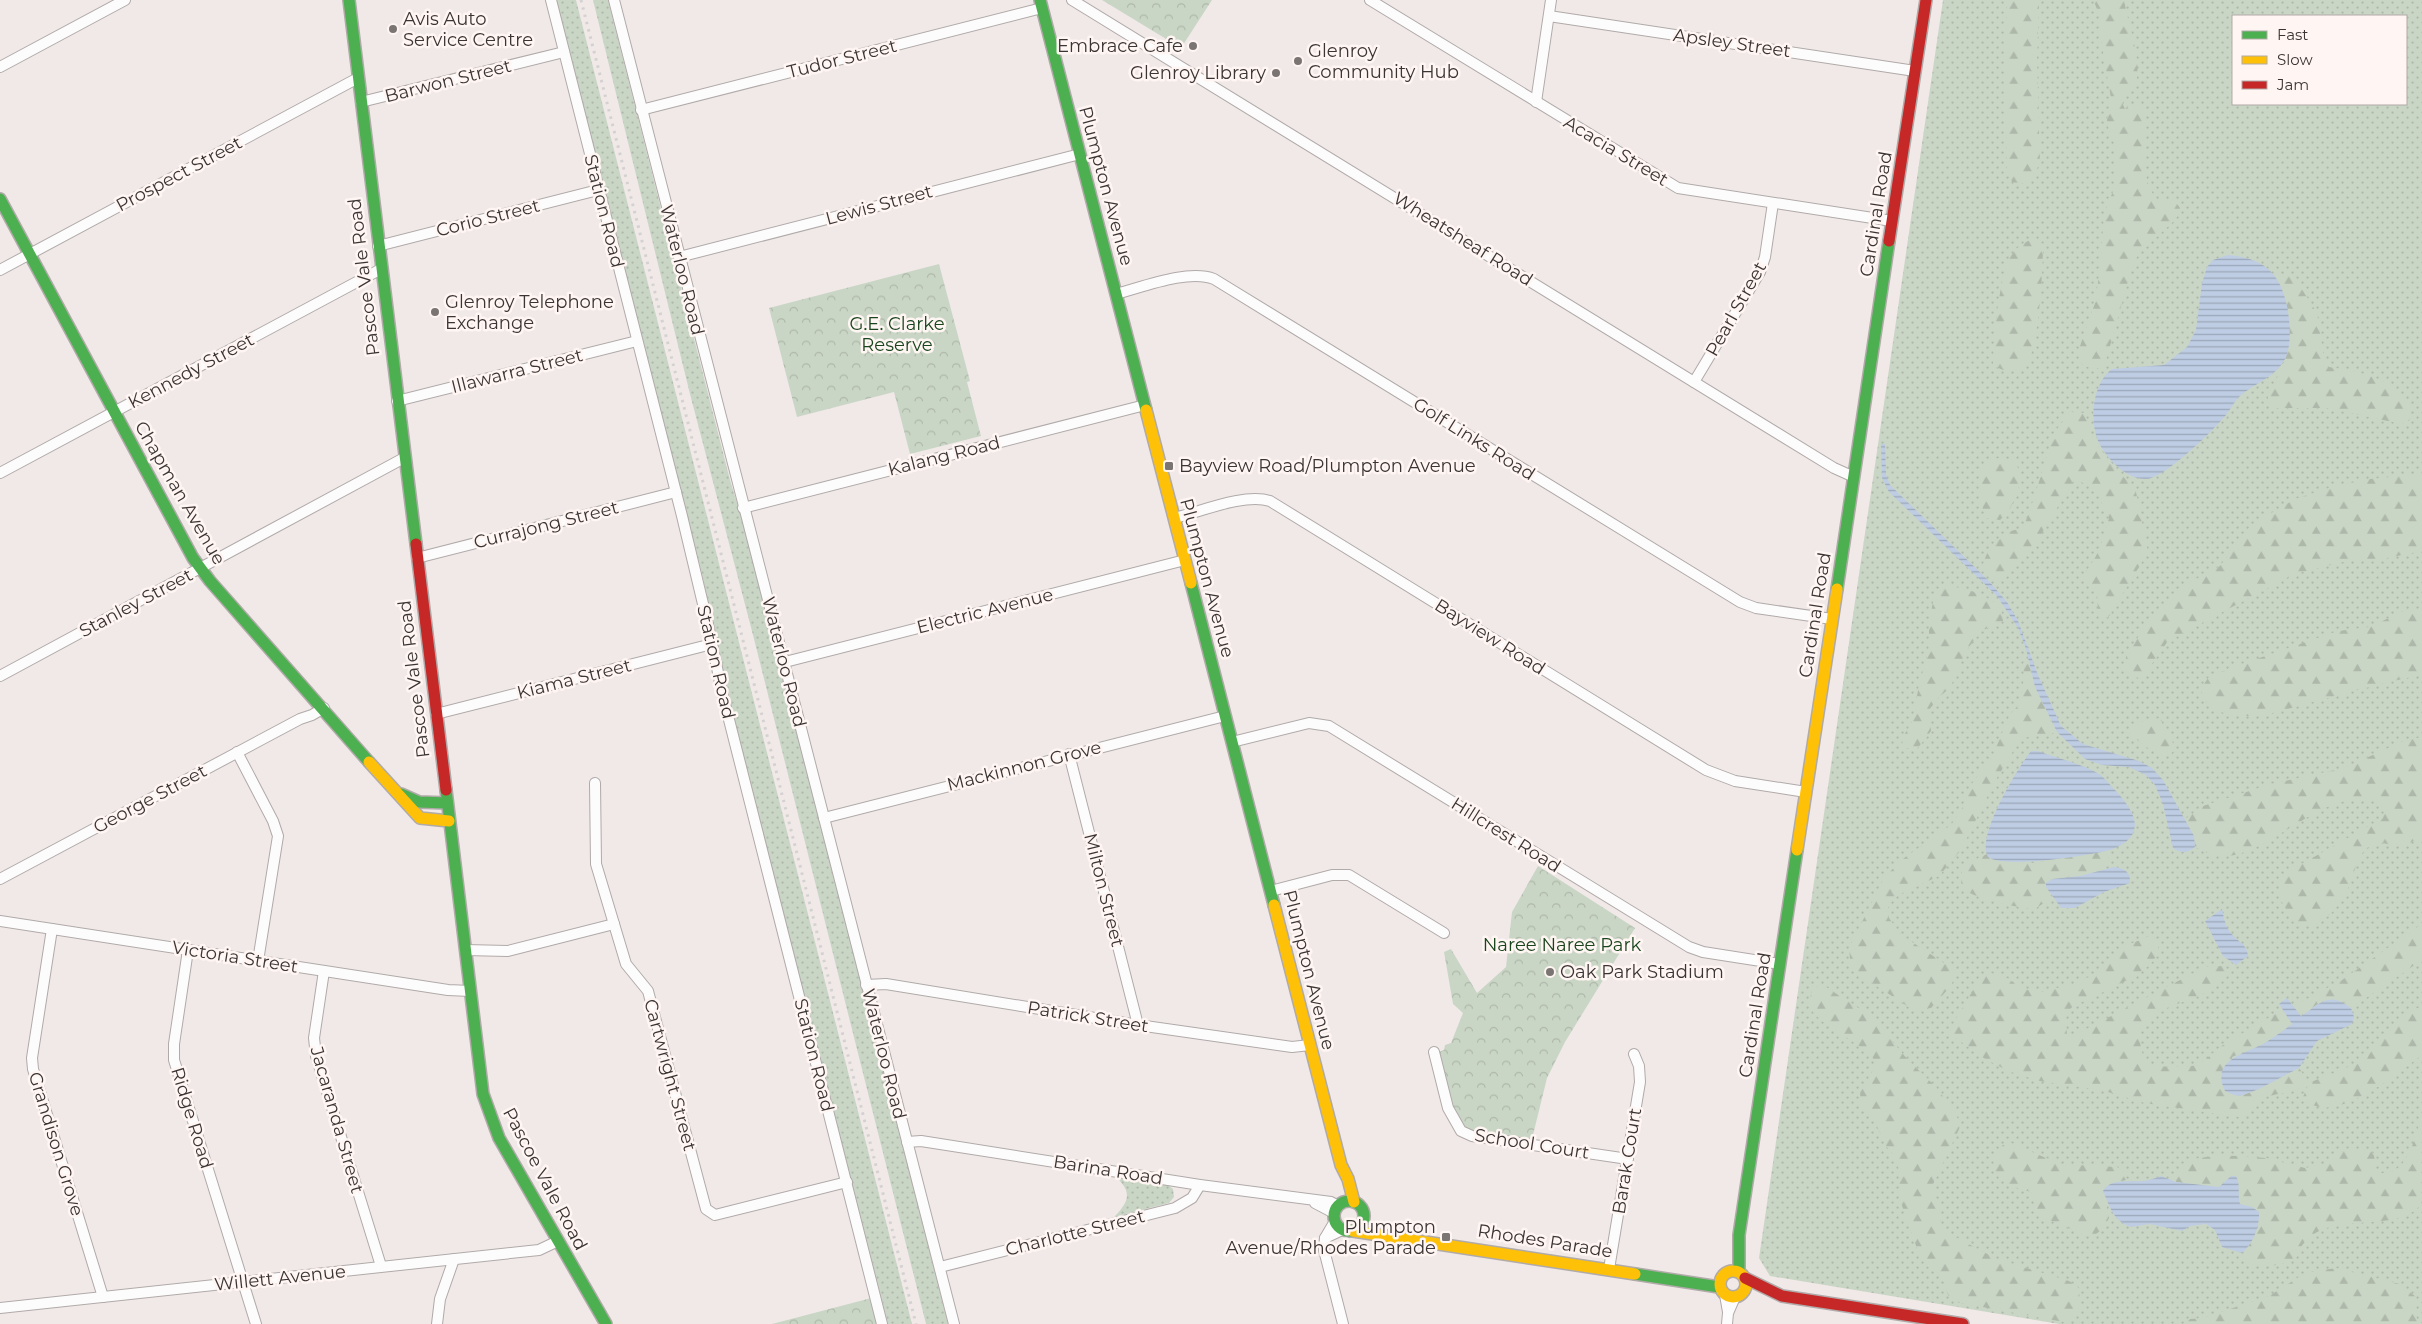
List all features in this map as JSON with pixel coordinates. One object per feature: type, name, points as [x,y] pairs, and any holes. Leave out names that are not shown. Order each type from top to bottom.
[{"type":"main road","name":"Pascoe Vale Road","points":[[349,0],[482,1086],[491,1120],[606,1324]]},
{"type":"main road","name":"Cardinal Road","points":[[1739,1235],[1742,1275],[1746,1285],[1728,1286],[1739,1235],[1926,0]]},
{"type":"main road","name":"Plumpton Avenue","points":[[1041,4],[1341,1165],[1348,1180],[1354,1202],[1362,1208],[1364,1218]]},
{"type":"main road","name":"Chapman Avenue","points":[[0,199],[200,568],[420,818],[449,821]]},
{"type":"main road","name":"Chapman Avenue","points":[[398,792],[419,802],[447,803]]},
{"type":"main road","name":"Plumpton Avenue","points":[[1340,1218],[1341,1165]]},
{"type":"main road","points":[[1354,1202],[1344,1202],[1340,1218],[1360,1226],[1364,1218]]},
{"type":"main road","name":"Rhodes Parade","points":[[1340,1218],[1381,1236],[1397,1236],[1772,1292],[1963,1324]]},
{"type":"main road","name":"Rhodes Parade","points":[[1364,1218],[1397,1236]]},
{"type":"main road","name":"Rhodes Parade","points":[[1742,1275],[1772,1292]]},
{"type":"main road","points":[[1728,1286],[1742,1275]]},
{"type":"street","points":[[0,67],[125,0]]},
{"type":"street","name":"Station Road","points":[[551,0],[676,492],[720,684],[882,1324]]},
{"type":"street","name":"Waterloo Road","points":[[614,0],[954,1324]]},
{"type":"street","name":"Wheatsheaf Road","points":[[1072,0],[1834,468],[1854,477]]},
{"type":"street","name":"Acacia Street","points":[[1370,0],[1671,185],[1688,190],[1892,221]]},
{"type":"street","points":[[1536,102],[1552,0]]},
{"type":"street","name":"Tudor Street","points":[[642,110],[1041,4]]},
{"type":"street","name":"Apsley Street","points":[[1549,16],[1915,71]]},
{"type":"street","name":"Barwon Street","points":[[361,102],[564,52]]},
{"type":"street","name":"Prospect Street","points":[[0,270],[358,78]]},
{"type":"street","name":"Lewis Street","points":[[679,257],[1080,154]]},
{"type":"street","name":"Corio Street","points":[[378,246],[598,190]]},
{"type":"street","name":"Pearl Street","points":[[1694,382],[1760,272],[1765,257],[1773,203]]},
{"type":"street","name":"Kennedy Street","points":[[0,473],[381,269]]},
{"type":"street","name":"Golf Links Road","points":[[1116,294],[1189,275],[1207,276],[1214,279],[1740,602],[1756,608],[1832,619]]},
{"type":"street","name":"Illawarra Street","points":[[397,401],[637,341]]},
{"type":"street","name":"Kalang Road","points":[[743,508],[1144,405]]},
{"type":"street","name":"Stanley Street","points":[[0,676],[404,458]]},
{"type":"street","name":"Currajong Street","points":[[417,558],[676,492]]},
{"type":"street","name":"Bayview Road","points":[[1174,518],[1244,500],[1258,499],[1270,502],[1706,770],[1735,781],[1806,792]]},
{"type":"street","name":"Electric Avenue","points":[[785,662],[1185,560]]},
{"type":"street","name":"Kiama Street","points":[[436,714],[712,644]]},
{"type":"street","name":"George Street","points":[[0,879],[300,718],[312,715],[321,706]]},
{"type":"street","name":"Mackinnon Grove","points":[[824,818],[1069,754],[1225,716]]},
{"type":"street","name":"Hillcrest Road","points":[[1232,742],[1304,724],[1317,723],[1329,726],[1689,947],[1703,952],[1780,964]]},
{"type":"street","points":[[237,752],[273,820],[278,836],[258,961]]},
{"type":"street","name":"Milton Street","points":[[1069,754],[1138,1025]]},
{"type":"street","points":[[465,950],[508,951],[614,924],[596,864],[595,783]]},
{"type":"street","points":[[1270,891],[1332,875],[1349,875],[1444,933]]},
{"type":"street","name":"Victoria Street","points":[[0,921],[448,990],[470,991]]},
{"type":"street","name":"Cartwright Street","points":[[614,924],[626,964],[648,991],[704,1205],[708,1212],[715,1214],[730,1211],[846,1182]]},
{"type":"street","name":"Grandison Grove","points":[[52,929],[32,1058],[32,1069],[103,1297]]},
{"type":"street","name":"Ridge Road","points":[[188,950],[174,1044],[174,1060],[256,1324]]},
{"type":"street","name":"Jacaranda Street","points":[[324,971],[314,1038],[316,1056],[382,1266]]},
{"type":"street","name":"Patrick Street","points":[[866,985],[886,984],[1138,1025],[1292,1047],[1310,1045]]},
{"type":"street","name":"School Court","points":[[1434,1052],[1448,1108],[1461,1131],[1472,1136],[1628,1159]]},
{"type":"street","name":"Barak Court","points":[[1610,1269],[1640,1082],[1639,1066],[1634,1054]]},
{"type":"street","name":"Barina Road","points":[[907,1142],[921,1141],[1310,1201],[1340,1218]]},
{"type":"street","name":"Charlotte Street","points":[[940,1268],[1175,1208],[1192,1198],[1200,1184]]},
{"type":"street","points":[[1339,1323],[1325,1256],[1326,1238],[1340,1218]]},
{"type":"street","name":"Willett Avenue","points":[[0,1308],[539,1250],[558,1241]]},
{"type":"street","points":[[437,1324],[440,1298],[454,1260]]},
{"type":"street","points":[[1728,1286],[1728,1319]]},
{"type":"green space","points":[[555,0],[576,0],[912,1324],[888,1324],[734,720],[702,574]]},
{"type":"green space","points":[[593,0],[608,0],[730,480],[753,555],[948,1324],[926,1324],[753,635],[690,394]]},
{"type":"green space","points":[[1102,0],[1212,0],[1181,48]]},
{"type":"green space","points":[[1943,0],[2422,0],[2422,1324],[2059,1324],[1770,1276],[1759,1258]]},
{"type":"green space","points":[[2007,0],[2039,0],[2037,60],[2040,164],[2026,184],[2012,182],[2007,169],[2005,70]]},
{"type":"green space","points":[[2093,0],[2124,0],[2136,52],[2137,73],[2135,85],[2125,98],[2123,105],[2125,109],[2135,103],[2142,105],[2146,121],[2146,173],[2151,192],[2157,199],[2175,201],[2180,208],[2176,219],[2138,254],[2129,278],[2105,364],[2094,369],[2082,364],[2078,352],[2095,303],[2100,269],[2104,215],[2116,183],[2116,148],[2107,120],[2111,98],[2101,40],[2101,17]]},
{"type":"green space","points":[[2035,239],[2043,244],[2039,308],[2034,344],[2030,358],[2025,366],[2013,371],[2000,369],[1993,365],[1999,297],[2005,270],[2014,252],[2024,243]]},
{"type":"green space","name":"G.E. Clarke Reserve","points":[[939,264],[970,381],[967,382],[981,436],[910,454],[894,392],[797,417],[769,308]]},
{"type":"green space","points":[[2284,274],[2294,277],[2317,313],[2324,358],[2329,367],[2365,374],[2396,390],[2411,410],[2409,421],[2402,424],[2327,408],[2273,408],[2268,403],[2268,391],[2283,365],[2289,335],[2286,305],[2275,276]]},
{"type":"green space","points":[[2070,412],[2085,413],[2093,440],[2120,474],[2135,487],[2148,552],[2108,618],[2098,613],[2097,589],[2086,580],[2086,571],[2098,553],[2109,518],[2096,491],[2075,478],[2039,538],[2004,580],[1996,581],[1983,565],[1988,551],[2002,535],[2023,529],[2054,433]]},
{"type":"green space","points":[[1991,458],[2011,459],[2017,465],[2019,473],[2020,481],[2015,499],[2000,520],[1986,518],[1979,494],[1979,479],[1985,465]]},
{"type":"green space","points":[[2422,474],[2422,551],[2382,559],[2347,561],[2294,574],[2168,641],[2144,675],[2139,678],[2129,675],[2125,667],[2126,657],[2143,629],[2185,585],[2220,566],[2251,525],[2295,499],[2332,487],[2370,479]]},
{"type":"green space","points":[[1941,586],[1965,589],[1988,599],[2001,607],[2003,621],[1981,631],[1966,651],[1950,688],[1939,697],[1929,710],[1931,731],[1917,749],[1905,748],[1902,745],[1904,735],[1912,722],[1920,680],[1926,663],[1929,645],[1929,622],[1935,592]]},
{"type":"green space","points":[[2422,608],[2422,675],[2259,715],[2241,716],[2221,712],[2210,706],[2203,696],[2201,689],[2208,678],[2230,668],[2338,631],[2370,627],[2401,612]]},
{"type":"green space","points":[[2028,660],[2035,687],[2057,732],[2020,740],[1995,781],[1961,850],[1939,876],[1896,896],[1888,906],[1889,918],[1900,934],[1953,969],[1955,977],[1950,987],[1931,1008],[1919,1010],[1910,1008],[1851,969],[1849,948],[1884,878],[1900,861],[1951,825],[1961,811],[1971,785],[1993,755],[2010,714],[2019,705],[2024,678],[2023,663]]},
{"type":"green space","points":[[2161,718],[2163,727],[2176,749],[2169,755],[2153,751],[2130,734],[2132,729],[2139,723]]},
{"type":"green space","points":[[2422,737],[2422,837],[2403,845],[2377,843],[2366,849],[2359,858],[2349,886],[2340,901],[2330,915],[2316,924],[2299,926],[2285,908],[2279,895],[2280,881],[2284,874],[2383,818],[2383,807],[2377,799],[2347,801],[2324,808],[2262,845],[2231,856],[2209,854],[2195,847],[2194,836],[2184,820],[2203,806],[2271,784],[2344,768],[2404,741]]},
{"type":"green space","points":[[2107,850],[2108,865],[2091,874],[2060,878],[2048,890],[2054,896],[2035,909],[2008,905],[1975,896],[1963,888],[1961,882],[1964,865],[1987,854],[1990,859],[2034,863]]},
{"type":"green space","name":"Naree Naree Park","points":[[1538,866],[1635,928],[1565,1042],[1547,1078],[1532,1139],[1474,1133],[1461,1125],[1456,1117],[1451,1106],[1442,1071],[1439,1052],[1444,1050],[1445,1045],[1451,1043],[1463,1013],[1453,1004],[1444,952],[1451,949],[1477,993],[1506,967],[1512,912]]},
{"type":"green space","points":[[2422,924],[2422,960],[2351,1008],[2337,1000],[2331,999],[2319,1003],[2301,1016],[2292,1007],[2342,980]]},
{"type":"green space","points":[[2150,936],[2158,939],[2158,951],[2150,965],[2118,985],[2073,1006],[2065,1015],[2067,1034],[2073,1036],[2205,967],[2222,966],[2226,972],[2217,985],[2203,994],[2157,1013],[2146,1022],[2141,1034],[2142,1052],[2145,1059],[2150,1064],[2159,1066],[2180,1067],[2196,1065],[2223,1045],[2282,1010],[2293,1024],[2263,1044],[2232,1057],[2240,1096],[2259,1089],[2299,1068],[2304,1077],[2304,1084],[2292,1091],[2265,1097],[2250,1112],[2239,1117],[2145,1103],[2101,1090],[2040,1081],[2008,1071],[1980,1056],[1951,1034],[1950,1029],[1979,980],[1988,972],[2007,978],[2022,989],[2043,992],[2072,984],[2101,972],[2111,957],[2125,946]]},
{"type":"green space","points":[[1819,985],[1823,985],[1872,1017],[1908,1060],[1936,1087],[1954,1111],[1961,1125],[1932,1186],[1939,1206],[1942,1230],[1997,1259],[2069,1281],[2078,1287],[2080,1304],[2073,1320],[2064,1322],[1955,1302],[1948,1295],[1942,1276],[1928,1267],[1920,1257],[1900,1200],[1899,1170],[1895,1157],[1886,1146],[1877,1126],[1861,1105],[1860,1092],[1875,1067],[1875,1061],[1868,1052],[1822,1021],[1813,1012],[1809,1001],[1812,991]]},
{"type":"green space","points":[[2422,1007],[2422,1055],[2381,1085],[2346,1103],[2329,1107],[2315,1106],[2303,1097],[2309,1083],[2345,1068],[2365,1057],[2398,1021],[2413,1010]]},
{"type":"green space","points":[[2422,1115],[2420,1206],[2408,1215],[2394,1219],[2330,1227],[2316,1233],[2303,1245],[2295,1260],[2288,1262],[2262,1266],[2243,1261],[2242,1256],[2260,1222],[2259,1212],[2252,1207],[2240,1204],[2227,1179],[2219,1187],[2176,1182],[2176,1174],[2182,1164],[2193,1159],[2221,1155],[2266,1158],[2305,1168],[2327,1164],[2337,1154],[2349,1148],[2369,1150],[2374,1154],[2376,1172],[2387,1173],[2396,1170],[2403,1163],[2413,1144]]},
{"type":"green space","points":[[2009,1142],[2060,1164],[2117,1167],[2124,1172],[2126,1180],[2103,1189],[2109,1218],[2103,1229],[2096,1234],[2085,1235],[2045,1218],[2036,1210],[2031,1192],[2014,1187],[2002,1180],[1996,1173],[1994,1162],[2000,1148]]},
{"type":"green space","points":[[1117,1178],[1168,1185],[1173,1189],[1174,1197],[1169,1203],[1114,1217],[1123,1207],[1127,1198],[1125,1188]]},
{"type":"green space","points":[[2336,1268],[2400,1284],[2416,1297],[2417,1324],[2184,1324],[2190,1319],[2203,1318],[2269,1296],[2305,1273]]},
{"type":"green space","points":[[879,1296],[886,1324],[772,1324]]},
{"type":"water","points":[[2228,255],[2251,259],[2260,263],[2268,269],[2280,284],[2287,306],[2290,326],[2289,347],[2285,359],[2270,376],[2239,397],[2220,422],[2177,462],[2166,470],[2147,479],[2131,476],[2109,458],[2096,435],[2093,418],[2097,390],[2112,369],[2164,365],[2187,347],[2196,330],[2202,283],[2207,267],[2213,260]]},
{"type":"water","points":[[1881,444],[1885,444],[1886,475],[1890,485],[1987,579],[2007,602],[2018,621],[2038,675],[2061,726],[2083,744],[2139,761],[2152,768],[2163,780],[2194,836],[2195,847],[2190,851],[2184,852],[2173,848],[2163,804],[2155,785],[2146,775],[2129,767],[2102,765],[2085,759],[2057,732],[2035,687],[2026,649],[2018,628],[1997,596],[1889,492],[1882,478]]},
{"type":"water","points":[[2031,751],[2038,751],[2077,764],[2093,770],[2101,776],[2122,798],[2132,814],[2135,822],[2131,837],[2113,849],[2068,858],[2007,862],[1994,860],[1987,855],[1988,832],[1993,817],[2017,772]]},
{"type":"water","points":[[2114,867],[2121,868],[2128,873],[2130,883],[2104,892],[2075,908],[2061,908],[2046,887],[2046,883],[2052,879],[2080,876]]},
{"type":"water","points":[[2222,909],[2228,929],[2244,945],[2248,956],[2236,965],[2223,956],[2205,921]]},
{"type":"water","points":[[2287,998],[2301,1016],[2319,1003],[2330,999],[2336,1000],[2351,1008],[2354,1017],[2352,1024],[2317,1041],[2299,1068],[2259,1089],[2240,1096],[2225,1091],[2222,1072],[2225,1065],[2239,1055],[2267,1042],[2292,1024],[2279,1004]]},
{"type":"water","points":[[2161,1176],[2176,1182],[2219,1187],[2231,1176],[2236,1176],[2240,1204],[2252,1207],[2259,1212],[2255,1234],[2246,1249],[2242,1253],[2222,1247],[2215,1230],[2206,1224],[2190,1226],[2182,1231],[2150,1224],[2131,1227],[2116,1217],[2103,1191],[2106,1187],[2115,1182],[2144,1181]]},
{"type":"railway","points":[[581,0],[916,1324]]},
{"type":"traffic: fast","points":[[349,0],[416,544]]},
{"type":"traffic: fast","points":[[1040,0],[1146,410]]},
{"type":"traffic: fast","points":[[0,199],[193,558],[210,581],[369,762]]},
{"type":"traffic: fast","points":[[1837,589],[1889,241]]},
{"type":"traffic: fast","points":[[1191,583],[1274,905]]},
{"type":"traffic: fast","points":[[446,790],[483,1094],[499,1138],[606,1324]]},
{"type":"traffic: fast","points":[[401,794],[419,802],[447,803]]},
{"type":"traffic: fast","points":[[1739,1272],[1739,1235],[1797,850]]},
{"type":"traffic: fast","points":[[1349,1201],[1360,1205],[1364,1216],[1360,1227],[1349,1231],[1338,1227],[1334,1216],[1338,1205],[1349,1201]]},
{"type":"traffic: fast","points":[[1635,1274],[1719,1287]]},
{"type":"traffic: slow","points":[[1146,410],[1191,583]]},
{"type":"traffic: slow","points":[[1797,850],[1837,589]]},
{"type":"traffic: slow","points":[[369,762],[420,818],[449,821]]},
{"type":"traffic: slow","points":[[1274,905],[1341,1165],[1348,1179],[1354,1202]]},
{"type":"traffic: slow","points":[[1353,1231],[1635,1274]]},
{"type":"traffic: slow","points":[[1733,1271],[1742,1275],[1746,1284],[1742,1293],[1733,1297],[1724,1293],[1720,1284],[1724,1275],[1733,1271]]},
{"type":"traffic: jam","points":[[1889,241],[1926,0]]},
{"type":"traffic: jam","points":[[416,544],[446,790]]},
{"type":"traffic: jam","points":[[1745,1278],[1782,1296],[1963,1324]]},
{"type":"place","name":"Avis Auto Service Centre","points":[[393,29]]},
{"type":"place","name":"Embrace Cafe","points":[[1193,46]]},
{"type":"place","name":"Glenroy Community Hub","points":[[1298,61]]},
{"type":"place","name":"Glenroy Library","points":[[1276,73]]},
{"type":"place","name":"Glenroy Telephone Exchange","points":[[435,312]]},
{"type":"place","name":"Bayview Road/Plumpton Avenue","points":[[1169,466]]},
{"type":"place","name":"Oak Park Stadium","points":[[1550,972]]},
{"type":"place","name":"Plumpton Avenue/Rhodes Parade","points":[[1446,1237]]}]
